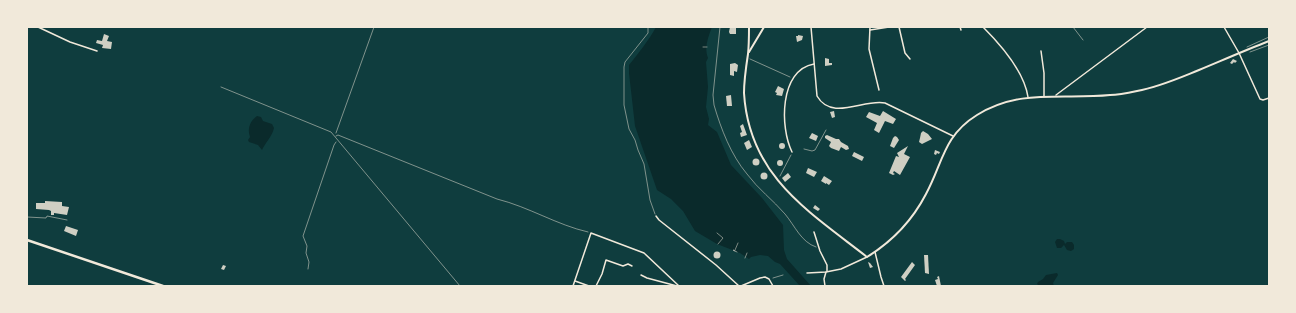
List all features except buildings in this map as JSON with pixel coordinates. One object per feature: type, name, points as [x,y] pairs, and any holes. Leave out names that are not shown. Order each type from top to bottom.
[{"type":"main road","points":[[27,240],[163,286]]},
{"type":"street","points":[[38,27],[70,42],[97,51]]},
{"type":"street","points":[[749,27],[744,89],[747,117],[758,150],[777,181],[791,196],[867,257]]},
{"type":"street","points":[[748,54],[764,27]]},
{"type":"street","points":[[811,27],[818,98],[827,105],[842,108],[877,102],[885,103],[953,136]]},
{"type":"street","points":[[870,27],[869,49],[879,90]]},
{"type":"street","points":[[870,30],[889,27]]},
{"type":"street","points":[[899,27],[906,53],[910,59]]},
{"type":"street","points":[[983,27],[1005,50],[1024,84],[1028,97]]},
{"type":"street","points":[[1056,95],[1148,27]]},
{"type":"street","points":[[1224,27],[1239,53],[1260,99],[1263,100],[1269,98]]},
{"type":"street","points":[[807,273],[827,272],[847,267],[867,257],[892,240],[912,217],[927,194],[941,159],[953,136],[968,121],[987,109],[1002,103],[1028,97],[1056,95],[1110,96],[1159,86],[1269,40]]},
{"type":"street","points":[[1041,51],[1044,73],[1044,96]]},
{"type":"street","points":[[792,152],[786,135],[784,114],[787,93],[794,79],[806,67],[814,64]]},
{"type":"street","points":[[656,216],[741,286],[765,277],[769,279],[773,286]]},
{"type":"street","points":[[814,232],[827,266],[827,272],[824,279],[825,286]]},
{"type":"street","points":[[573,286],[591,233],[644,253],[678,286]]},
{"type":"street","points":[[875,252],[884,286]]},
{"type":"street","points":[[596,286],[602,274],[606,260],[624,266],[628,264],[632,266]]},
{"type":"street","points":[[641,275],[678,286]]},
{"type":"street","points":[[575,281],[589,286]]},
{"type":"lane","points":[[221,87],[331,132],[460,286]]},
{"type":"lane","points":[[804,149],[812,151],[815,150],[826,130]]},
{"type":"lane","points":[[27,217],[46,218],[47,216],[67,220]]},
{"type":"path","points":[[335,136],[374,27]]},
{"type":"path","points":[[648,27],[648,33],[625,62],[624,105],[630,129],[644,164],[650,200],[656,216]]},
{"type":"path","points":[[720,27],[713,95],[714,105],[736,160],[785,215],[805,241],[818,247]]},
{"type":"path","points":[[1073,27],[1083,40]]},
{"type":"path","points":[[1246,47],[1269,37]]},
{"type":"path","points":[[747,58],[794,79]]},
{"type":"path","points":[[335,136],[338,134],[497,200],[515,204],[577,230],[591,233]]},
{"type":"path","points":[[308,268],[309,262],[306,254],[307,246],[303,236],[313,203],[334,145],[337,141]]},
{"type":"path","points":[[777,181],[792,152]]},
{"type":"path","points":[[717,233],[723,238],[718,244]]},
{"type":"path","points":[[735,251],[738,243]]},
{"type":"path","points":[[745,258],[747,253]]},
{"type":"path","points":[[769,279],[784,275]]},
{"type":"water","points":[[656,27],[712,27],[706,46],[708,58],[706,62],[708,87],[706,107],[709,119],[708,125],[717,132],[731,165],[762,198],[783,225],[784,250],[787,259],[811,286],[800,286],[780,264],[768,256],[760,255],[749,259],[740,253],[717,244],[695,231],[683,211],[671,199],[657,190],[635,126],[629,73],[629,65],[647,42]]},
{"type":"water","points":[[257,116],[261,117],[263,121],[272,124],[274,128],[262,150],[258,145],[249,142],[248,140],[250,137],[250,125]]},
{"type":"water","points":[[1057,239],[1064,241],[1065,244],[1067,242],[1072,242],[1074,249],[1071,251],[1067,250],[1064,245],[1061,248],[1057,248],[1055,242]]},
{"type":"water","points":[[1057,273],[1058,275],[1053,283],[1054,286],[1040,286],[1037,284],[1046,275]]}]
